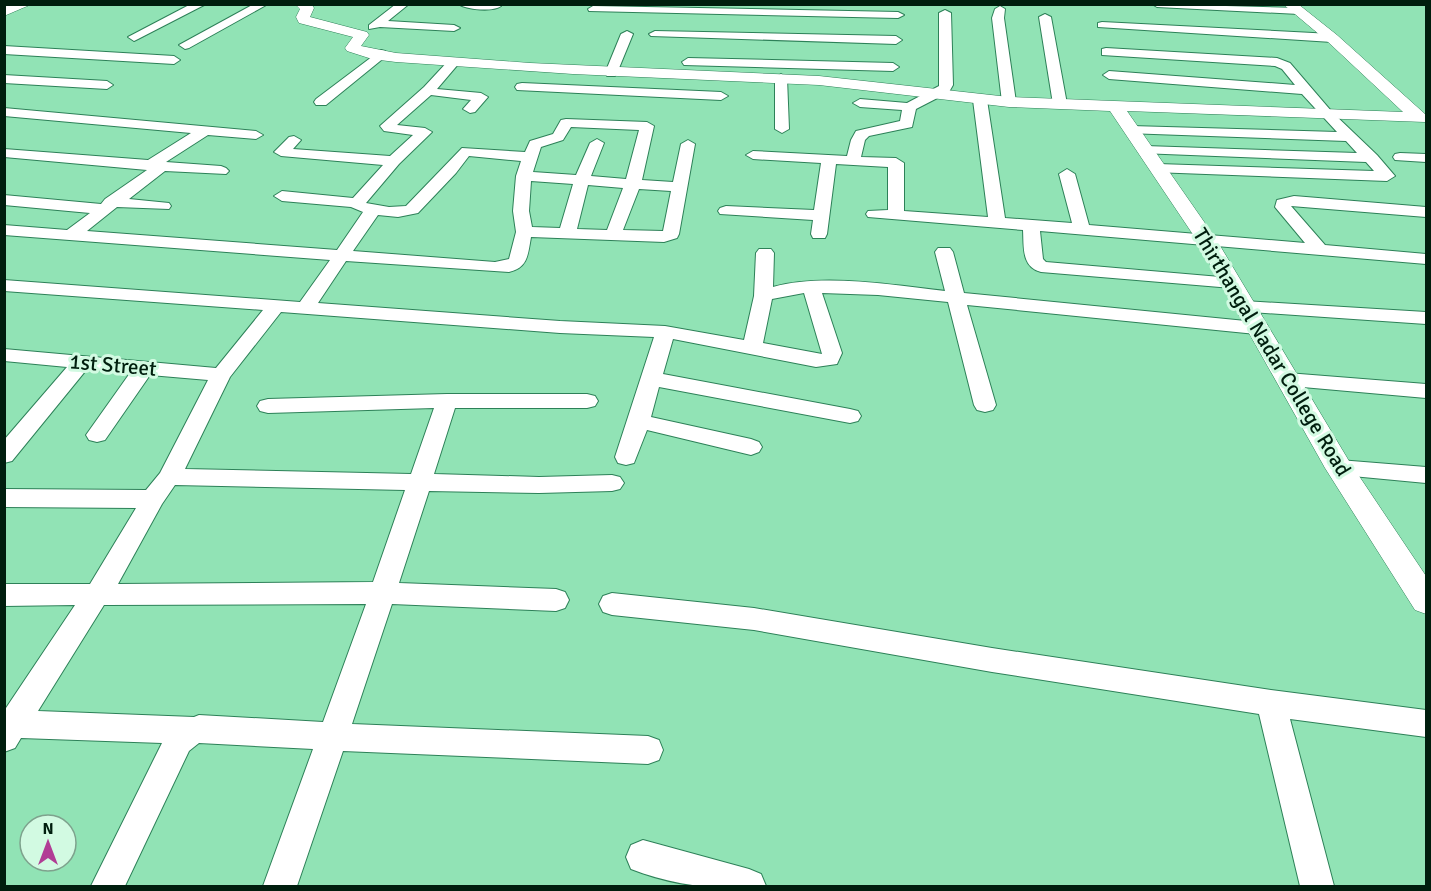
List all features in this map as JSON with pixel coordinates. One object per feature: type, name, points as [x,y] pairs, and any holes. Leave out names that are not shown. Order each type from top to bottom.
[{"type":"street","points":[[4,12],[26,4]]},
{"type":"street","points":[[134,37],[201,4]]},
{"type":"street","points":[[185,45],[263,4]]},
{"type":"street","points":[[301,4],[307,8],[304,20],[362,34]]},
{"type":"street","points":[[404,4],[362,34],[352,48],[381,54],[454,62],[611,73],[682,71],[790,74],[894,67]]},
{"type":"street","points":[[463,4],[496,6]]},
{"type":"street","points":[[1157,4],[1294,8],[1332,38],[1423,118]]},
{"type":"street","points":[[593,9],[703,13],[796,26],[896,47]]},
{"type":"street","points":[[1000,9],[998,18],[1009,102]]},
{"type":"street","points":[[601,21],[703,13]]},
{"type":"street","points":[[667,94],[682,71],[703,13]]},
{"type":"street","points":[[860,102],[909,107],[939,93],[946,85],[945,13]]},
{"type":"street","points":[[655,34],[695,36],[898,15]]},
{"type":"street","points":[[1045,17],[1060,104]]},
{"type":"street","points":[[378,24],[454,28]]},
{"type":"street","points":[[1102,25],[1332,38]]},
{"type":"street","points":[[782,129],[796,26]]},
{"type":"street","points":[[772,50],[796,26],[860,27]]},
{"type":"street","points":[[611,73],[627,34]]},
{"type":"street","points":[[4,50],[174,60]]},
{"type":"street","points":[[1106,52],[1272,61],[1286,66],[1327,115],[1372,158],[1387,176],[1152,160]]},
{"type":"street","points":[[11,104],[50,72],[78,54]]},
{"type":"street","points":[[321,102],[381,54]]},
{"type":"street","points":[[305,308],[342,254],[365,207],[394,161],[425,132],[387,126],[429,90],[454,62]]},
{"type":"street","points":[[4,79],[26,79],[50,72],[107,85]]},
{"type":"street","points":[[790,74],[980,100],[1423,118]]},
{"type":"street","points":[[1109,75],[1305,90]]},
{"type":"street","points":[[522,87],[721,96]]},
{"type":"street","points":[[429,90],[436,93],[481,97],[470,109]]},
{"type":"street","points":[[980,100],[997,224]]},
{"type":"street","points":[[11,104],[256,135]]},
{"type":"street","name":"Thirthangal Nadar College Road","points":[[1114,105],[1206,239],[1340,468],[1426,602]]},
{"type":"street","points":[[853,161],[860,135],[864,131],[894,129],[907,124],[909,107]]},
{"type":"street","points":[[4,230],[509,267],[517,262],[524,232],[521,211],[524,176],[535,144],[558,137],[568,118],[648,121],[633,183],[613,235]]},
{"type":"street","points":[[70,235],[155,166],[204,130]]},
{"type":"street","points":[[1131,130],[1350,137]]},
{"type":"street","points":[[294,141],[281,152],[394,161]]},
{"type":"street","points":[[567,234],[582,179],[597,143]]},
{"type":"street","points":[[524,232],[664,237],[671,234],[688,144]]},
{"type":"street","points":[[4,153],[221,171]]},
{"type":"street","points":[[282,196],[408,212],[416,208],[435,185],[448,175],[463,153],[530,157]]},
{"type":"street","points":[[753,155],[896,163],[896,215]]},
{"type":"street","points":[[1400,157],[1426,158]]},
{"type":"street","points":[[1152,160],[1372,158]]},
{"type":"street","points":[[819,234],[829,160]]},
{"type":"street","points":[[1067,174],[1082,229]]},
{"type":"street","points":[[524,176],[681,186]]},
{"type":"street","points":[[4,200],[163,206]]},
{"type":"street","points":[[1320,250],[1283,207],[1283,203],[1294,201],[1426,212]]},
{"type":"street","points":[[726,211],[822,215]]},
{"type":"street","points":[[874,214],[1206,239],[1426,259]]},
{"type":"street","points":[[1031,225],[1034,260],[1041,267],[1232,284]]},
{"type":"street","points":[[944,252],[985,405]]},
{"type":"street","points":[[752,347],[763,296],[765,253]]},
{"type":"street","points":[[4,285],[560,327],[665,332],[816,361],[830,360],[833,357],[832,353],[811,287]]},
{"type":"street","points":[[763,296],[772,291],[811,287],[957,298],[1256,328]]},
{"type":"street","points":[[11,722],[96,596],[153,499],[169,477],[221,375],[276,306]]},
{"type":"street","points":[[1244,306],[1426,318]]},
{"type":"street","points":[[626,457],[665,332]]},
{"type":"street","name":"1st Street","points":[[4,355],[221,375]]},
{"type":"street","points":[[4,455],[82,362]]},
{"type":"street","points":[[97,435],[144,368]]},
{"type":"street","points":[[652,379],[850,416]]},
{"type":"street","points":[[1287,380],[1426,391]]},
{"type":"street","points":[[280,886],[383,593],[447,401]]},
{"type":"street","points":[[268,406],[447,401],[587,401]]},
{"type":"street","points":[[639,421],[751,447]]},
{"type":"street","points":[[1340,468],[1426,475]]},
{"type":"street","points":[[169,477],[539,485],[612,483]]},
{"type":"street","points":[[4,498],[153,499]]},
{"type":"street","points":[[4,595],[383,593],[556,600]]},
{"type":"street","points":[[612,604],[754,619],[992,660],[1270,703],[1426,724]]},
{"type":"street","points":[[1270,703],[1317,886]]},
{"type":"street","points":[[11,722],[199,729],[332,738],[469,741],[648,750]]},
{"type":"street","points":[[108,886],[178,741],[192,730]]},
{"type":"street","points":[[643,857],[743,886]]}]
